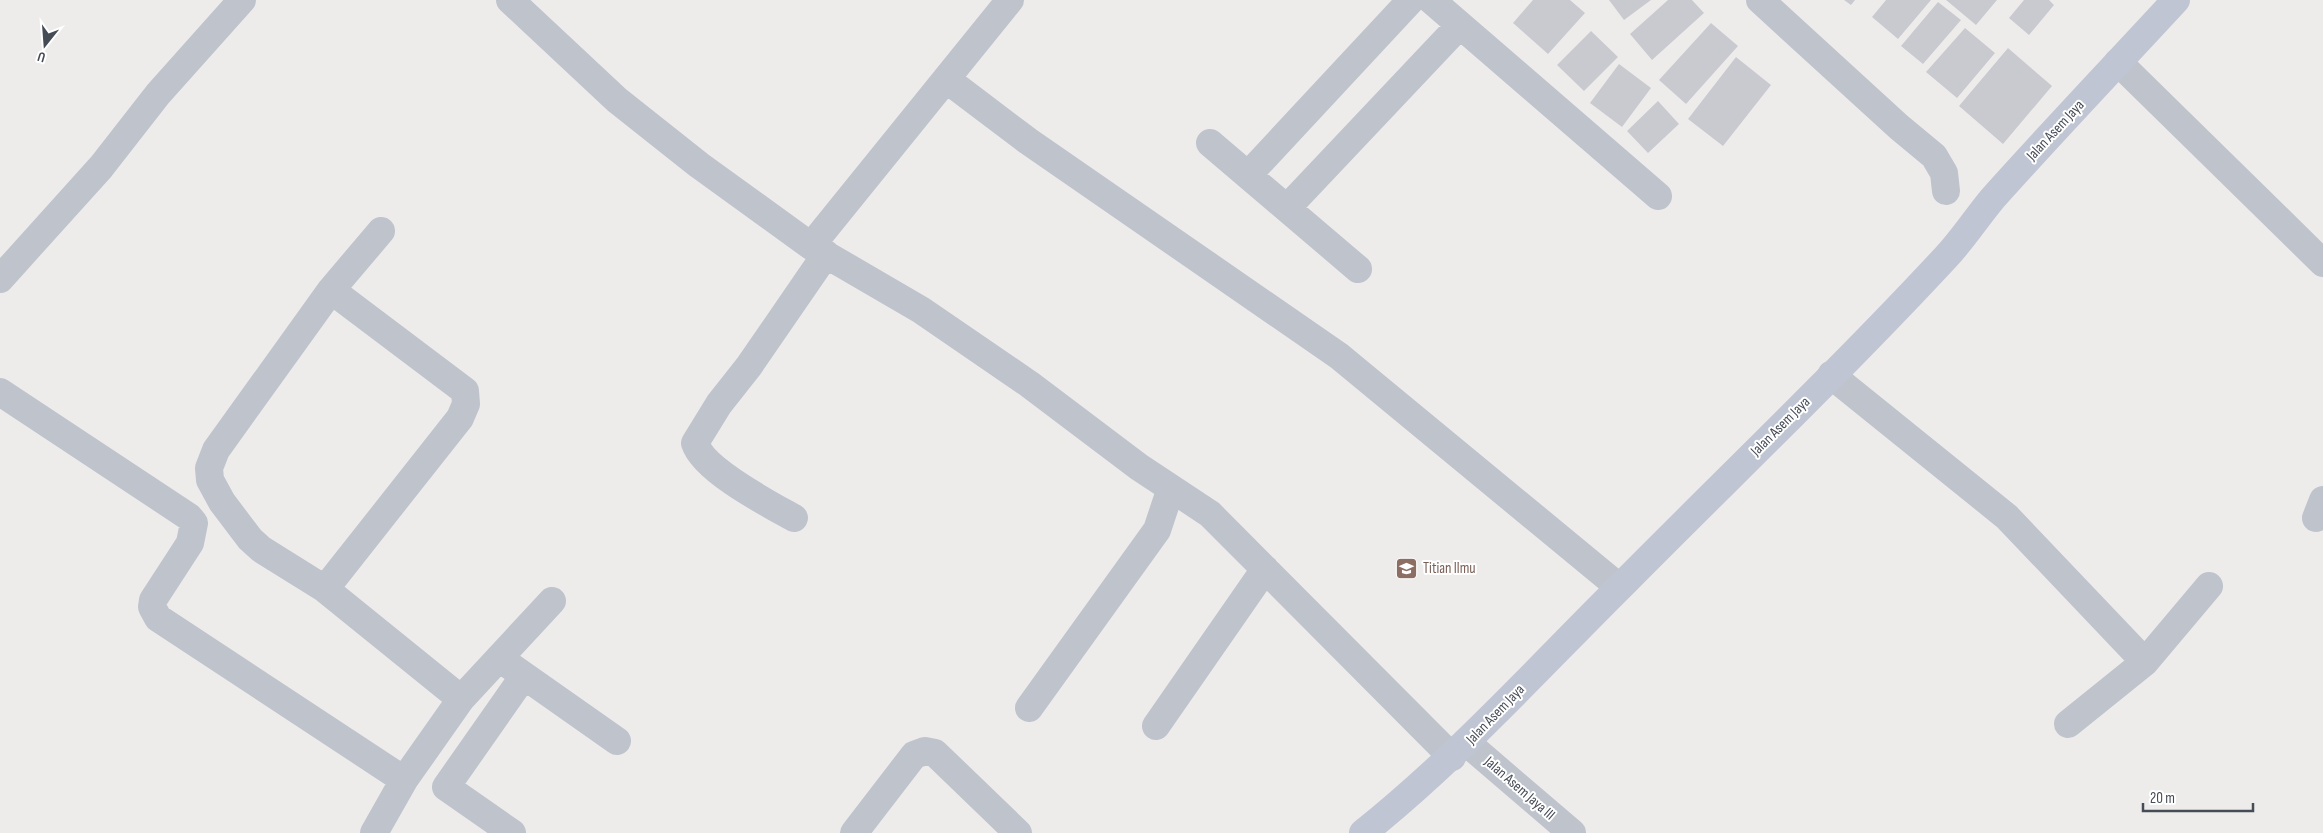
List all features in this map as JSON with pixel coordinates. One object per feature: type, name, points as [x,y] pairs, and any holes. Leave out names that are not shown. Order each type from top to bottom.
[{"type":"main road","name":"Jalan Asem Jaya","points":[[1363,833],[1460,750],[1619,587],[1831,375],[1949,254],[1990,201],[2176,0]]},
{"type":"street","points":[[0,280],[101,166],[158,94],[242,0]]},
{"type":"street","name":"Jalan Asem Jaya III","points":[[510,0],[617,100],[699,164],[819,250],[921,310],[967,341],[1029,384],[1139,466],[1210,514],[1265,569],[1460,750],[1572,833]]},
{"type":"street","points":[[794,518],[762,500],[706,463],[697,451],[695,443],[719,404],[749,366],[819,250],[946,79],[1010,0]]},
{"type":"street","points":[[1248,176],[1411,0]]},
{"type":"street","points":[[1760,0],[1899,127],[1934,156],[1944,172],[1946,191]]},
{"type":"street","points":[[1287,208],[1447,9],[1658,196]]},
{"type":"street","points":[[2118,62],[2323,263]]},
{"type":"street","points":[[946,79],[1028,141],[1339,356],[1619,587]]},
{"type":"street","points":[[1210,143],[1358,269]]},
{"type":"street","points":[[381,231],[331,290],[216,450],[209,468],[210,480],[222,502],[250,539],[261,549],[325,589],[461,699]]},
{"type":"street","points":[[325,589],[460,418],[466,404],[465,391],[331,290]]},
{"type":"street","points":[[1831,375],[2007,517],[2145,662]]},
{"type":"street","points":[[0,392],[189,517],[194,523],[190,543],[153,600],[152,607],[158,618],[404,780]]},
{"type":"street","points":[[1029,708],[1156,530],[1171,488]]},
{"type":"street","points":[[1156,726],[1265,569]]},
{"type":"street","points":[[2068,724],[2145,662],[2209,586]]},
{"type":"street","points":[[374,833],[404,780],[461,699],[552,601]]},
{"type":"street","points":[[499,658],[617,741]]},
{"type":"street","points":[[512,833],[446,787],[524,677]]},
{"type":"street","points":[[854,833],[914,755],[924,751],[935,753],[1018,833]]},
{"type":"building","points":[[1533,0],[1570,0],[1585,13],[1548,54],[1513,23]]},
{"type":"building","points":[[1609,0],[1651,0],[1624,20]]},
{"type":"building","points":[[1668,0],[1692,0],[1704,13],[1652,60],[1630,34]]},
{"type":"building","points":[[1844,0],[1855,0],[1851,5]]},
{"type":"building","points":[[1886,0],[1931,0],[1898,39],[1872,17]]},
{"type":"building","points":[[1946,0],[1997,0],[1976,25]]},
{"type":"building","points":[[2024,0],[2049,0],[2054,5],[2029,35],[2009,18]]},
{"type":"building","points":[[1938,2],[1961,20],[1923,64],[1901,46]]},
{"type":"building","points":[[1711,23],[1738,46],[1686,104],[1659,80]]},
{"type":"building","points":[[1965,28],[1995,53],[1957,98],[1926,72]]},
{"type":"building","points":[[1591,31],[1618,57],[1584,91],[1557,65]]},
{"type":"building","points":[[2008,48],[2052,86],[2003,144],[1959,106]]},
{"type":"building","points":[[1736,57],[1771,85],[1723,146],[1688,119]]},
{"type":"building","points":[[1619,64],[1651,88],[1622,127],[1590,103]]},
{"type":"building","points":[[1658,101],[1679,124],[1648,153],[1627,131]]},
{"type":"place","name":"Titian Ilmu","points":[[1407,568]]}]
